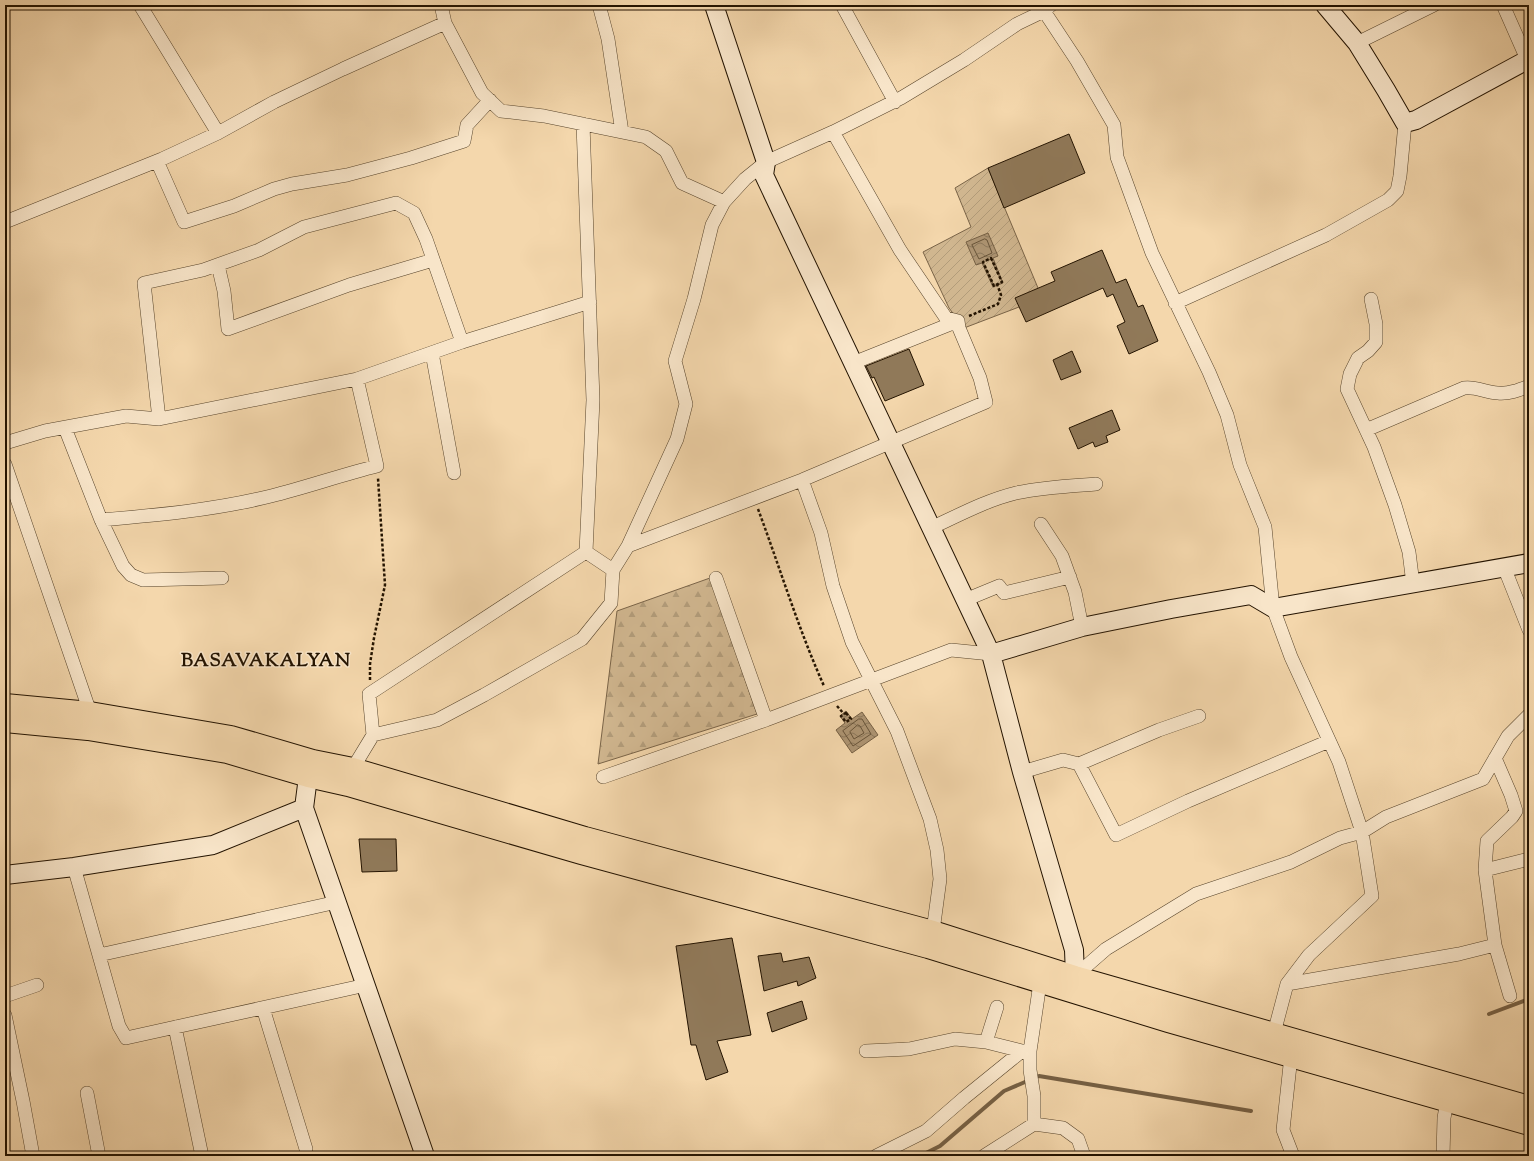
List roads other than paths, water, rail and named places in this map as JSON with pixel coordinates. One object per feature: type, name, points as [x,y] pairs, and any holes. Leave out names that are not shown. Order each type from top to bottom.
[{"type":"main road","points":[[5,704],[89,721],[231,736],[310,768],[585,837],[933,931],[1072,984],[1291,1056],[1529,1125]]},
{"type":"main road","points":[[5,722],[89,721]]},
{"type":"main road","points":[[350,777],[580,854],[928,948],[1040,983],[1072,984],[1274,1033],[1529,1106]]},
{"type":"street","points":[[140,5],[218,133]]},
{"type":"street","points":[[441,5],[445,23],[482,93],[501,111],[544,116],[646,137],[666,151],[682,183],[724,202]]},
{"type":"street","points":[[599,5],[608,39],[622,132]]},
{"type":"street","points":[[714,5],[766,162],[764,176],[991,654],[1022,772],[1074,950],[1072,984]]},
{"type":"street","points":[[842,5],[895,102]]},
{"type":"street","points":[[1175,303],[1326,235],[1388,200],[1397,191],[1400,176],[1405,123],[1357,43],[1324,5]]},
{"type":"street","points":[[1357,43],[1434,5]]},
{"type":"street","points":[[1405,123],[1416,120],[1528,61],[1503,5]]},
{"type":"street","points":[[373,735],[437,720],[484,696],[582,639],[611,602],[613,570],[628,546],[677,439],[686,404],[675,361],[694,299],[712,225],[724,202],[746,179],[766,162],[895,102],[964,60],[1017,24],[1047,8],[1114,125],[1117,156],[1152,253],[1209,372],[1227,415],[1240,466],[1265,527],[1273,608],[1291,657],[1339,762],[1362,832],[1372,896],[1309,955],[1287,984],[1274,1033]]},
{"type":"street","points":[[5,222],[157,161],[218,133],[274,102],[342,69],[445,23]]},
{"type":"street","points":[[157,161],[184,222],[234,206],[274,189],[292,184],[347,175],[411,158],[464,141],[467,126],[490,100]]},
{"type":"street","points":[[584,124],[593,400],[586,552]]},
{"type":"street","points":[[833,132],[904,256],[946,318],[958,321]]},
{"type":"street","points":[[158,420],[144,283],[203,270],[259,250],[304,227],[396,203],[414,213],[426,239],[462,342]]},
{"type":"street","points":[[218,265],[224,291],[228,329],[349,285],[433,260]]},
{"type":"street","points":[[1371,299],[1376,324],[1376,342],[1368,351],[1358,358],[1350,374],[1347,389],[1374,448],[1390,491],[1409,552],[1413,584]]},
{"type":"street","points":[[5,443],[45,431],[126,416],[158,420],[357,380],[462,342],[590,302]]},
{"type":"street","points":[[853,363],[958,321]]},
{"type":"street","points":[[628,546],[802,480],[986,402],[980,378],[959,328],[958,321]]},
{"type":"street","points":[[432,353],[454,472]]},
{"type":"street","points":[[101,520],[168,514],[224,506],[271,496],[377,466],[357,380]]},
{"type":"street","points":[[1366,430],[1464,388],[1472,387],[1498,393],[1516,391],[1529,386]]},
{"type":"street","points":[[65,428],[101,520],[123,566],[131,575],[143,580],[222,578]]},
{"type":"street","points":[[5,464],[89,721]]},
{"type":"street","points":[[802,480],[821,533],[833,586],[852,642],[897,731],[930,819],[937,850],[940,879],[933,931]]},
{"type":"street","points":[[931,528],[980,506],[1016,493],[1050,487],[1096,484]]},
{"type":"street","points":[[1041,524],[1062,556],[1075,592],[1082,627]]},
{"type":"street","points":[[586,552],[613,570]]},
{"type":"street","points":[[350,777],[373,735],[369,694],[586,552]]},
{"type":"street","points":[[603,777],[766,720],[951,650],[991,654],[1082,627],[1251,595],[1273,608],[1529,562]]},
{"type":"street","points":[[1504,567],[1529,630]]},
{"type":"street","points":[[965,600],[999,586],[1004,593],[1070,577]]},
{"type":"street","points":[[716,578],[766,720]]},
{"type":"street","points":[[1022,772],[1063,760],[1079,764],[1159,730],[1199,716]]},
{"type":"street","points":[[1072,984],[1106,949],[1196,894],[1291,862],[1340,838],[1362,832],[1386,817],[1483,779],[1508,736],[1529,716]]},
{"type":"street","points":[[1079,764],[1116,835],[1188,801],[1329,741]]},
{"type":"street","points":[[1495,758],[1511,795],[1516,811],[1512,817],[1487,841],[1485,870],[1495,945],[1510,996]]},
{"type":"street","points":[[310,768],[304,808],[425,1156]]},
{"type":"street","points":[[5,874],[74,867],[213,844],[304,808]]},
{"type":"street","points":[[1485,870],[1529,859]]},
{"type":"street","points":[[74,867],[119,1026],[126,1038],[366,985]]},
{"type":"street","points":[[99,955],[337,902]]},
{"type":"street","points":[[1287,984],[1459,954],[1495,945]]},
{"type":"street","points":[[1034,1124],[1034,1096],[1026,1051],[1040,983]]},
{"type":"street","points":[[5,996],[38,985]]},
{"type":"street","points":[[986,1042],[997,1007]]},
{"type":"street","points":[[263,1008],[306,1149]]},
{"type":"street","points":[[5,1015],[33,1156]]},
{"type":"street","points":[[175,1027],[202,1156]]},
{"type":"street","points":[[866,1051],[909,1049],[955,1039],[986,1042],[1026,1051]]},
{"type":"street","points":[[876,1156],[926,1131],[964,1098],[1026,1051]]},
{"type":"street","points":[[1291,1056],[1283,1130],[1293,1156]]},
{"type":"street","points":[[87,1093],[99,1156]]},
{"type":"street","points":[[1443,1156],[1444,1118],[1447,1101]]},
{"type":"street","points":[[984,1156],[1034,1124],[1063,1128],[1078,1139],[1084,1156]]},
{"type":"water","points":[[988,233],[998,256],[993,258],[1003,283],[993,287],[982,263],[976,265],[966,242]],"holes":[[[991,259],[1002,282],[994,286],[983,262]]]},
{"type":"water","points":[[846,711],[852,719],[862,712],[878,735],[852,753],[836,730],[845,723],[840,716]]},
{"type":"waterway","points":[[1489,1014],[1529,999]]},
{"type":"waterway","points":[[920,1156],[940,1146],[1004,1091],[1039,1076],[1251,1111]]},
{"type":"district","name":"BASAVAKALYAN","points":[[266,659]]}]
